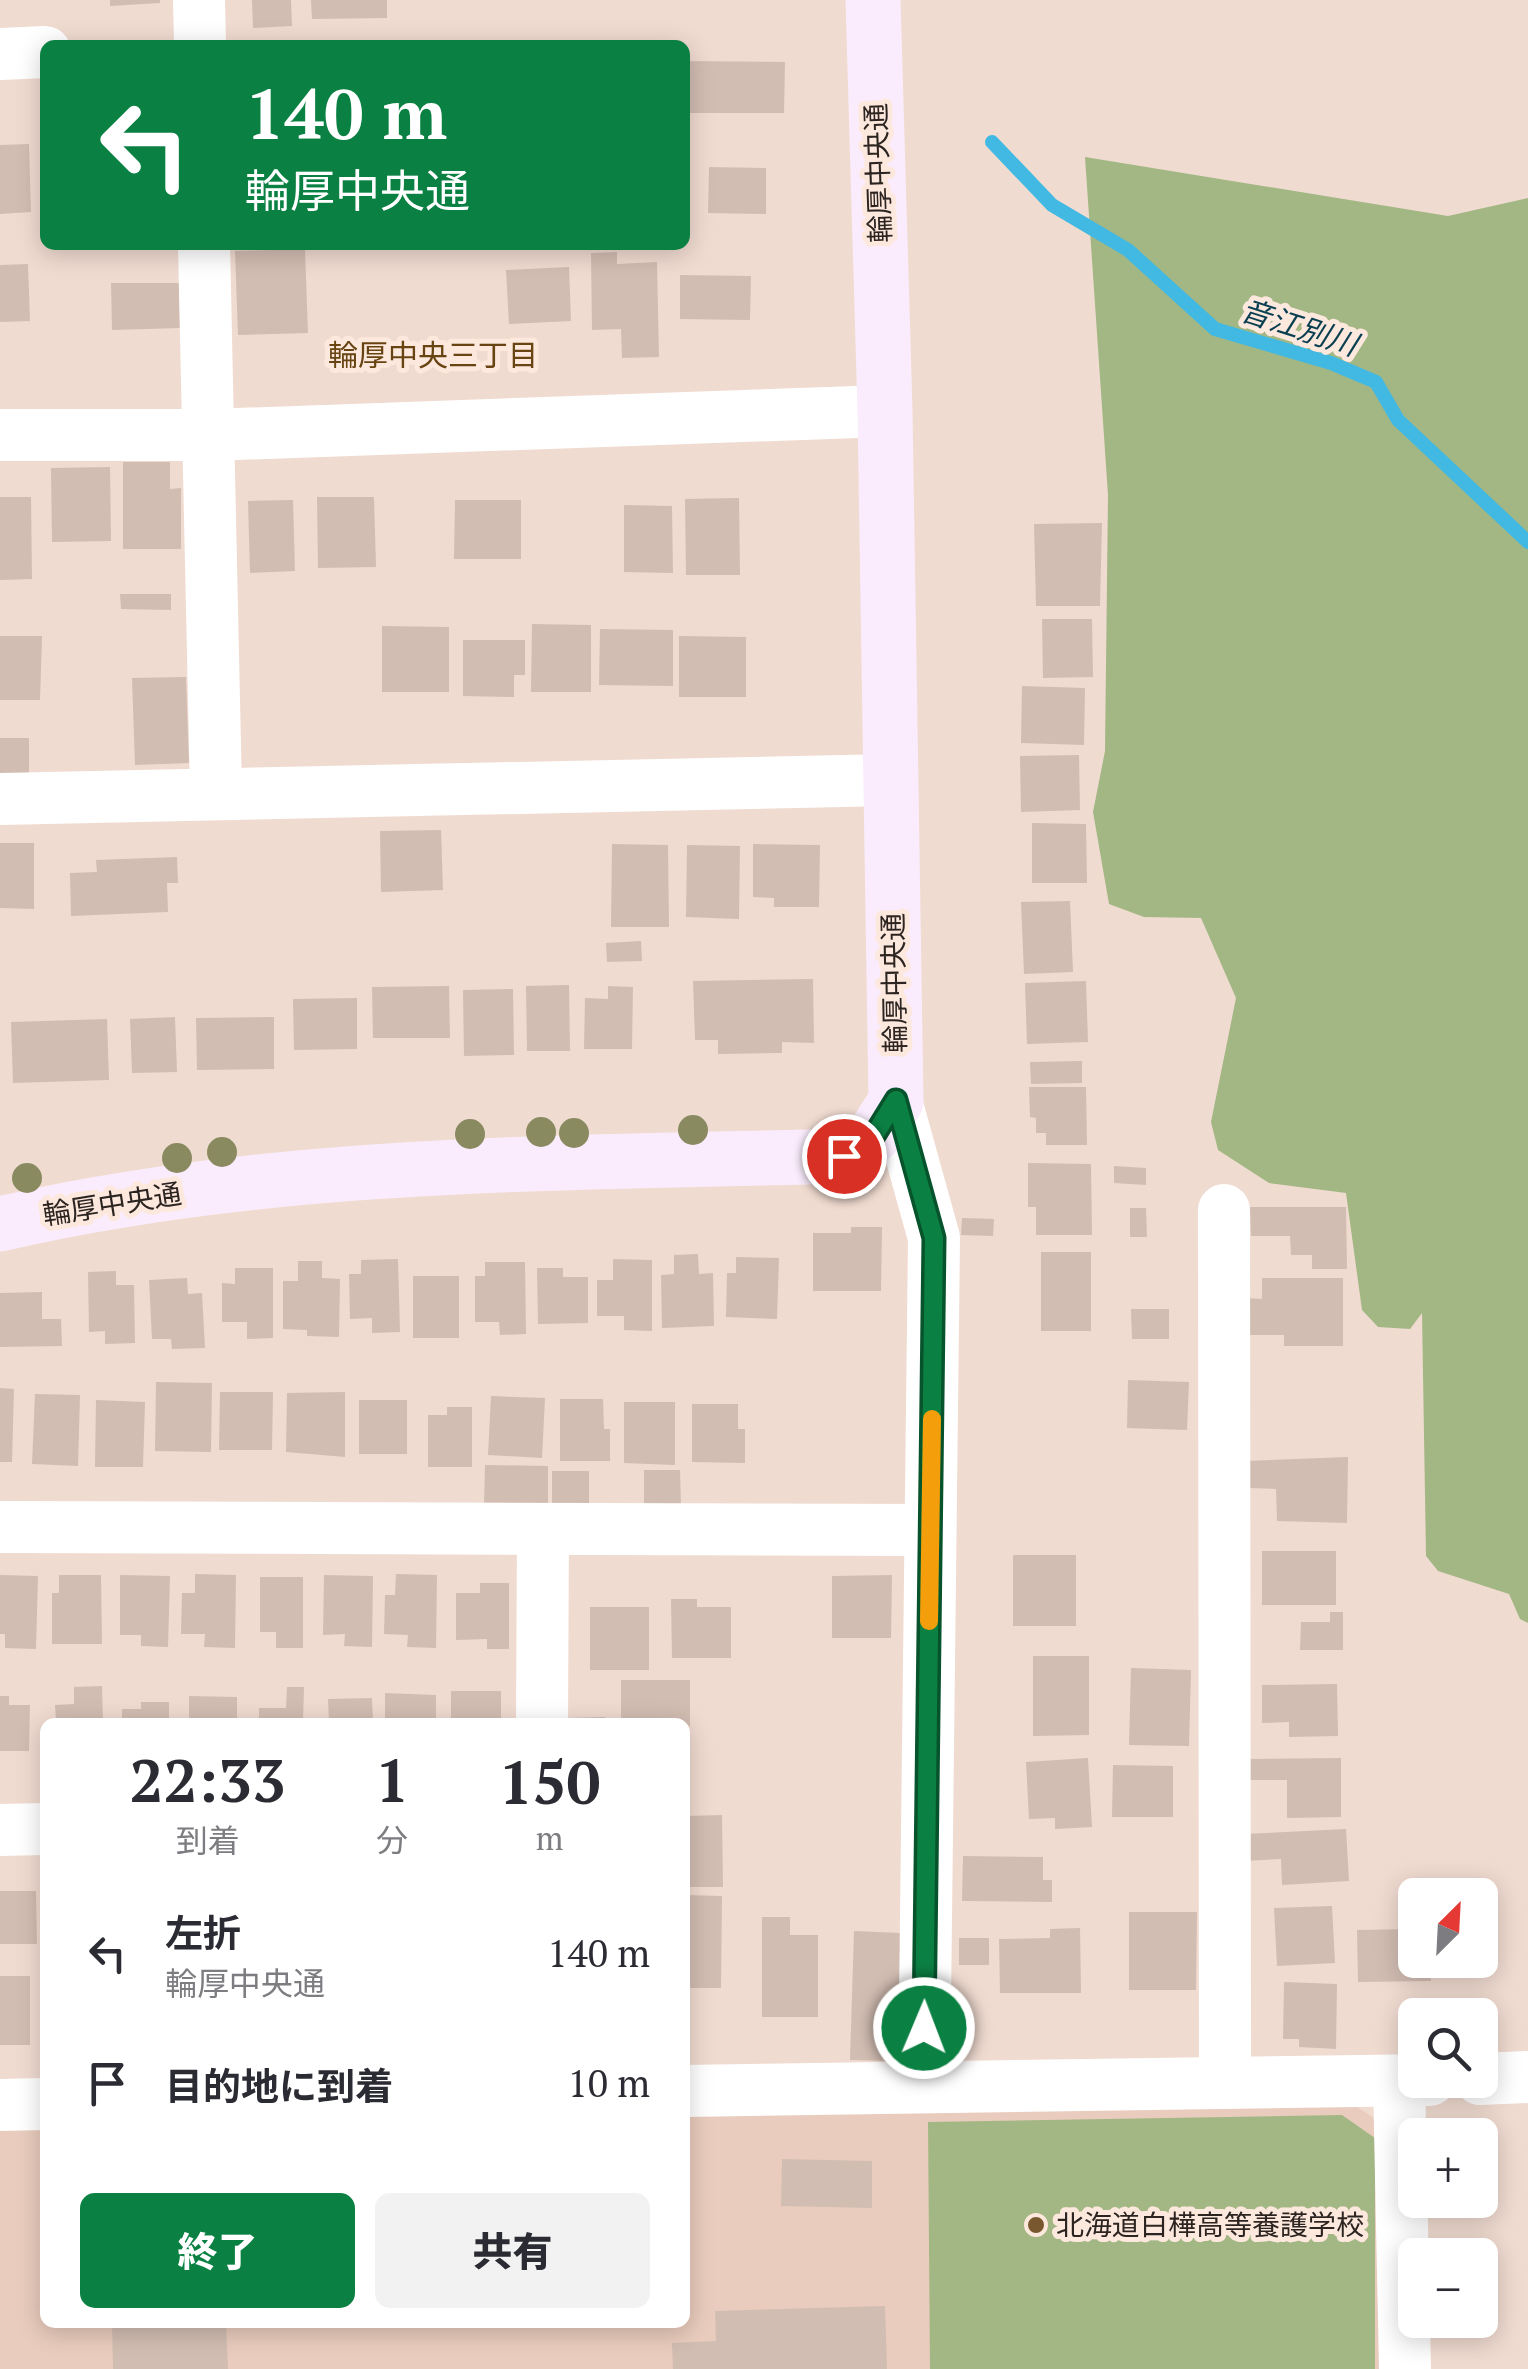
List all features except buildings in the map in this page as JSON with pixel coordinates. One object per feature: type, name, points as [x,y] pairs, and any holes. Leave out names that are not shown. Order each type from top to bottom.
[{"type":"street","points":[[198,0],[200,40]]},
{"type":"street","name":"輪厚中央通","points":[[0,1224],[101,1200],[391,1169],[844,1156],[875,1134],[896,1100],[885,411],[872,0]]},
{"type":"street","points":[[0,54],[40,52]]},
{"type":"street","points":[[204,250],[216,791]]},
{"type":"street","points":[[0,434],[209,435],[885,411]]},
{"type":"street","points":[[0,799],[216,791],[890,780]]},
{"type":"street","points":[[896,1100],[934,1238],[924,2086]]},
{"type":"street","points":[[1224,1210],[1225,2083]]},
{"type":"street","points":[[0,1527],[930,1530]]},
{"type":"street","points":[[542,1718],[543,1529]]},
{"type":"street","points":[[0,1830],[40,1829]]},
{"type":"street","points":[[1498,2078],[1528,2077]]},
{"type":"street","points":[[690,2091],[1398,2080]]},
{"type":"street","points":[[1404,2369],[1414,2098]]},
{"type":"street","points":[[0,2104],[40,2104]]},
{"type":"shaded area","name":"北海道白樺高等養護学校","points":[[1350,2102],[1387,2127],[1386,2369],[0,2369],[0,2121],[40,2120],[40,2328],[690,2328],[690,2111]]},
{"type":"green space","points":[[1085,157],[1448,216],[1528,198],[1528,1623],[1520,1619],[1509,1594],[1438,1571],[1426,1556],[1422,1313],[1410,1329],[1378,1327],[1362,1310],[1346,1193],[1269,1183],[1218,1150],[1211,1122],[1236,998],[1201,918],[1144,917],[1109,904],[1093,812],[1105,751],[1108,495]]},
{"type":"green space","points":[[1342,2115],[1375,2138],[1375,2369],[930,2369],[928,2122]]},
{"type":"waterway","name":"音江別川","points":[[992,142],[1052,205],[1128,250],[1215,329],[1331,363],[1376,382],[1398,420],[1528,542]]},
{"type":"slow traffic","points":[[929,1621],[932,1419]]},
{"type":"place","name":"北海道白樺高等養護学校","points":[[1036,2225]]},
{"type":"district","name":"輪厚中央三丁目","points":[[433,356]]},
{"type":"route","points":[[844,1156],[875,1134],[896,1100],[934,1238],[924,2028]]}]
